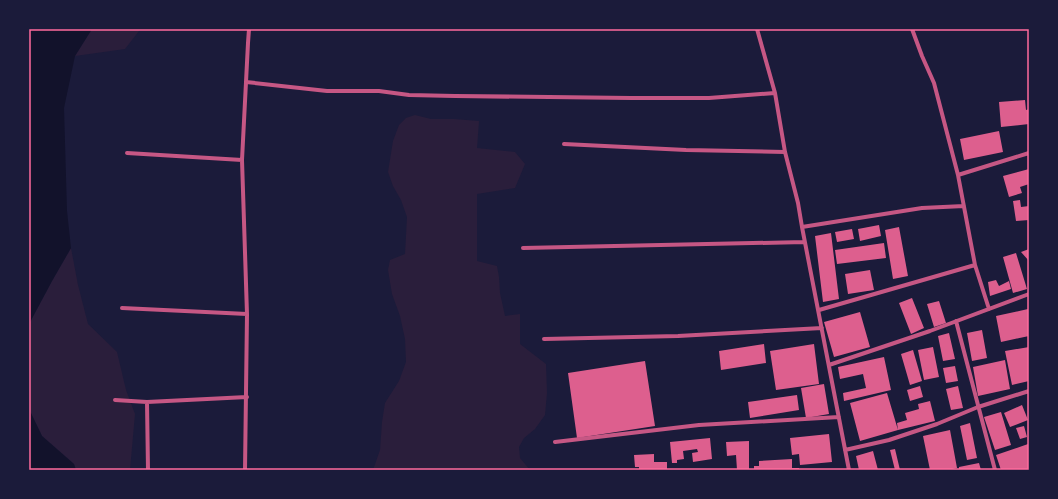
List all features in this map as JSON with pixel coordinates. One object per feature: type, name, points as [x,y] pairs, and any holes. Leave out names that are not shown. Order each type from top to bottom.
[{"type":"street","points":[[245,470],[247,314],[242,160],[249,29]]},
{"type":"street","points":[[757,29],[775,93],[785,152],[798,204],[849,470]]},
{"type":"street","points":[[912,29],[934,83],[958,175],[975,265],[989,309]]},
{"type":"street","points":[[246,82],[327,91],[379,91],[455,96],[709,98],[775,93]]},
{"type":"street","points":[[564,144],[686,150],[785,152]]},
{"type":"street","points":[[127,153],[242,160]]},
{"type":"street","points":[[958,175],[1029,153]]},
{"type":"street","points":[[802,227],[922,208],[964,206]]},
{"type":"street","points":[[523,248],[805,242]]},
{"type":"street","points":[[819,310],[975,265]]},
{"type":"street","points":[[829,365],[923,334],[1029,294]]},
{"type":"street","points":[[122,308],[247,314]]},
{"type":"street","points":[[956,321],[995,470]]},
{"type":"street","points":[[544,339],[678,336],[822,328]]},
{"type":"street","points":[[845,450],[889,440],[937,424],[978,407],[1029,391]]},
{"type":"street","points":[[115,400],[147,402],[247,397]]},
{"type":"street","points":[[147,402],[148,470]]},
{"type":"street","points":[[555,442],[699,425],[839,417]]},
{"type":"shaded area","points":[[29,29],[92,29],[75,56],[64,108],[67,211],[71,248],[29,324]]},
{"type":"shaded area","points":[[92,29],[139,29],[139,31],[125,49],[75,56]]},
{"type":"shaded area","points":[[415,115],[431,119],[479,121],[477,148],[515,152],[525,164],[515,188],[477,194],[477,261],[497,266],[500,293],[505,316],[520,314],[520,344],[546,364],[547,393],[545,415],[535,429],[524,438],[519,447],[520,458],[530,470],[373,470],[380,450],[385,403],[399,381],[406,362],[405,339],[400,316],[392,294],[388,270],[390,260],[405,254],[407,217],[388,172],[393,141],[399,125],[406,118]]},
{"type":"shaded area","points":[[71,248],[78,285],[88,324],[117,352],[126,390],[135,414],[130,470],[76,470],[74,464],[42,436],[29,409],[29,324]]},
{"type":"shaded area","points":[[29,409],[42,436],[74,464],[76,470],[29,470]]},
{"type":"building","points":[[1025,100],[1026,110],[1029,109],[1029,124],[1001,127],[999,102]]},
{"type":"building","points":[[999,131],[1003,152],[964,160],[960,139]]},
{"type":"building","points":[[1029,169],[1029,184],[1020,187],[1022,193],[1009,197],[1003,176]]},
{"type":"building","points":[[1020,200],[1021,207],[1029,206],[1029,220],[1016,221],[1013,201]]},
{"type":"building","points":[[879,225],[881,236],[860,241],[858,229]]},
{"type":"building","points":[[899,227],[908,276],[893,279],[885,230]]},
{"type":"building","points":[[852,229],[854,239],[837,242],[835,232]]},
{"type":"building","points":[[831,233],[839,299],[823,302],[815,236]]},
{"type":"building","points":[[884,243],[886,258],[837,264],[835,250]]},
{"type":"building","points":[[1029,249],[1029,261],[1021,252]]},
{"type":"building","points":[[1016,253],[1027,289],[1013,293],[1003,257]]},
{"type":"building","points":[[870,270],[874,290],[848,294],[845,274]]},
{"type":"building","points":[[996,280],[999,286],[1009,281],[1011,289],[990,296],[988,282]]},
{"type":"building","points":[[912,298],[924,328],[911,334],[899,303]]},
{"type":"building","points":[[939,301],[946,323],[934,327],[927,304]]},
{"type":"building","points":[[1028,309],[1029,336],[1001,342],[996,316]]},
{"type":"building","points":[[860,312],[870,347],[834,357],[824,322]]},
{"type":"building","points":[[982,330],[987,358],[972,361],[967,333]]},
{"type":"building","points":[[949,333],[955,359],[943,361],[938,336]]},
{"type":"building","points":[[764,344],[766,363],[721,370],[719,351]]},
{"type":"building","points":[[814,344],[819,384],[776,390],[770,351]]},
{"type":"building","points":[[933,347],[939,377],[924,380],[918,350]]},
{"type":"building","points":[[1029,347],[1029,381],[1012,385],[1005,351]]},
{"type":"building","points":[[913,350],[922,381],[910,385],[901,354]]},
{"type":"building","points":[[884,357],[891,390],[844,401],[843,393],[866,388],[863,374],[840,379],[838,367]]},
{"type":"building","points":[[1005,360],[1010,389],[978,396],[973,367]]},
{"type":"building","points":[[645,361],[655,426],[577,438],[568,373]]},
{"type":"building","points":[[955,366],[958,381],[946,383],[943,368]]},
{"type":"building","points":[[824,384],[829,414],[806,418],[801,388]]},
{"type":"building","points":[[920,386],[923,397],[910,401],[907,390]]},
{"type":"building","points":[[958,386],[963,408],[951,410],[946,389]]},
{"type":"building","points":[[887,393],[898,430],[860,441],[850,403]]},
{"type":"building","points":[[797,395],[799,410],[750,418],[748,402]]},
{"type":"building","points":[[930,401],[935,421],[898,430],[897,423],[907,420],[905,413],[919,409],[918,404]]},
{"type":"building","points":[[1022,405],[1028,420],[1010,427],[1004,413]]},
{"type":"building","points":[[1001,412],[1011,445],[995,450],[984,417]]},
{"type":"building","points":[[970,423],[977,458],[967,460],[960,426]]},
{"type":"building","points":[[1024,426],[1027,437],[1020,439],[1016,428]]},
{"type":"building","points":[[950,430],[957,468],[948,470],[930,470],[923,436]]},
{"type":"building","points":[[829,434],[832,462],[800,465],[799,454],[792,455],[790,438]]},
{"type":"building","points":[[710,438],[712,459],[693,462],[692,453],[698,452],[697,449],[683,451],[684,459],[677,460],[677,463],[672,463],[670,442]]},
{"type":"building","points":[[749,441],[749,470],[737,470],[736,455],[727,456],[726,442]]},
{"type":"building","points":[[1028,444],[1029,470],[1001,470],[996,455]]},
{"type":"building","points":[[895,449],[900,470],[895,470],[890,450]]},
{"type":"building","points":[[873,451],[878,470],[859,470],[856,456]]},
{"type":"building","points":[[654,454],[654,462],[667,462],[667,470],[639,470],[639,467],[635,467],[634,455]]},
{"type":"building","points":[[792,459],[792,468],[799,468],[799,470],[754,470],[754,466],[759,466],[759,461]]},
{"type":"building","points":[[979,463],[981,470],[959,470],[959,467]]}]
